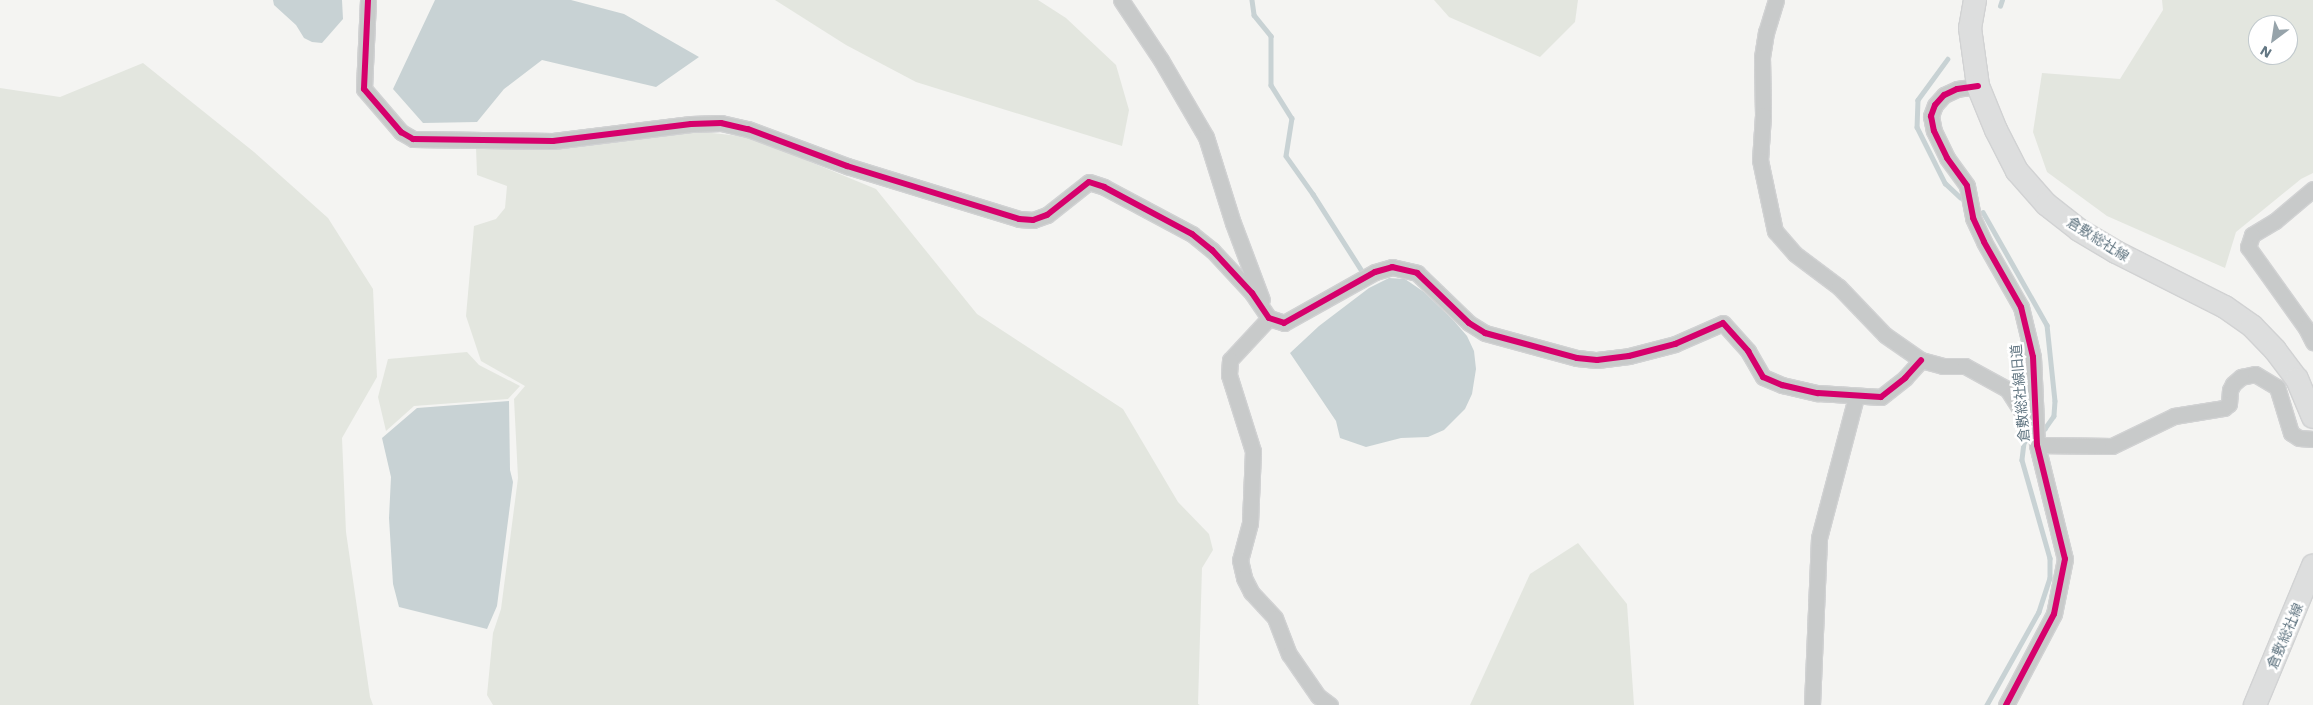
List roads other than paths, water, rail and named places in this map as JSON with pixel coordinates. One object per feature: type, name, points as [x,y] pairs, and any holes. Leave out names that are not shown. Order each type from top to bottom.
[{"type":"main road","name":"倉敷総社線","points":[[1975,0],[1970,28],[1978,86],[1996,130],[2017,171],[2046,204],[2079,230],[2116,252],[2224,307],[2252,326],[2275,350],[2297,380],[2313,417]]},
{"type":"main road","name":"倉敷総社線","points":[[2255,705],[2313,566]]},
{"type":"street","points":[[368,0],[364,89],[401,132],[412,139],[553,141],[691,124],[721,123],[748,129],[846,166],[1019,219],[1033,220],[1047,215],[1089,182],[1104,186],[1192,234],[1212,250],[1252,293],[1269,318],[1284,323],[1375,272],[1392,267],[1407,269],[1417,273],[1469,323],[1485,333],[1577,358],[1597,360],[1629,356],[1675,344],[1723,323],[1748,351],[1763,377],[1782,385],[1809,391],[1881,397],[1905,378],[1921,360]]},
{"type":"street","points":[[1121,0],[1161,60],[1206,136],[1233,223],[1269,318]]},
{"type":"street","points":[[1776,0],[1766,32],[1762,57],[1763,115],[1760,160],[1775,230],[1795,254],[1839,287],[1885,334],[1921,360],[1943,366],[1965,366],[2007,390],[2036,434],[2112,446],[2174,416],[2224,408],[2229,404],[2230,390],[2233,384],[2242,377],[2255,374],[2277,386],[2291,433],[2299,438],[2313,439]]},
{"type":"street","name":"倉敷総社線旧道","points":[[1978,86],[1957,89],[1944,95],[1935,105],[1931,116],[1934,131],[1947,158],[1967,186],[1977,226],[2021,307],[2033,357],[2036,434],[2065,560],[2054,614],[2006,705]]},
{"type":"street","points":[[2313,189],[2275,221],[2252,235],[2248,247],[2306,328],[2313,342]]},
{"type":"street","points":[[1269,318],[1230,360],[1229,375],[1253,451],[1250,523],[1240,560],[1244,578],[1251,592],[1275,618],[1290,654],[1318,696],[1330,705]]},
{"type":"street","points":[[1812,705],[1819,538],[1856,396]]},
{"type":"waterway","points":[[1252,0],[1254,15],[1271,36],[1271,85],[1292,118],[1286,156],[1313,194],[1362,271]]},
{"type":"waterway","points":[[2000,6],[2002,0]]},
{"type":"waterway","points":[[1948,59],[1918,100],[1917,127],[1945,183],[1960,197]]},
{"type":"waterway","points":[[1983,212],[2047,325],[2055,401],[2054,416],[2045,429],[2028,438],[2024,443],[2022,460],[2050,558],[2050,578],[2039,612],[1987,705]]}]
